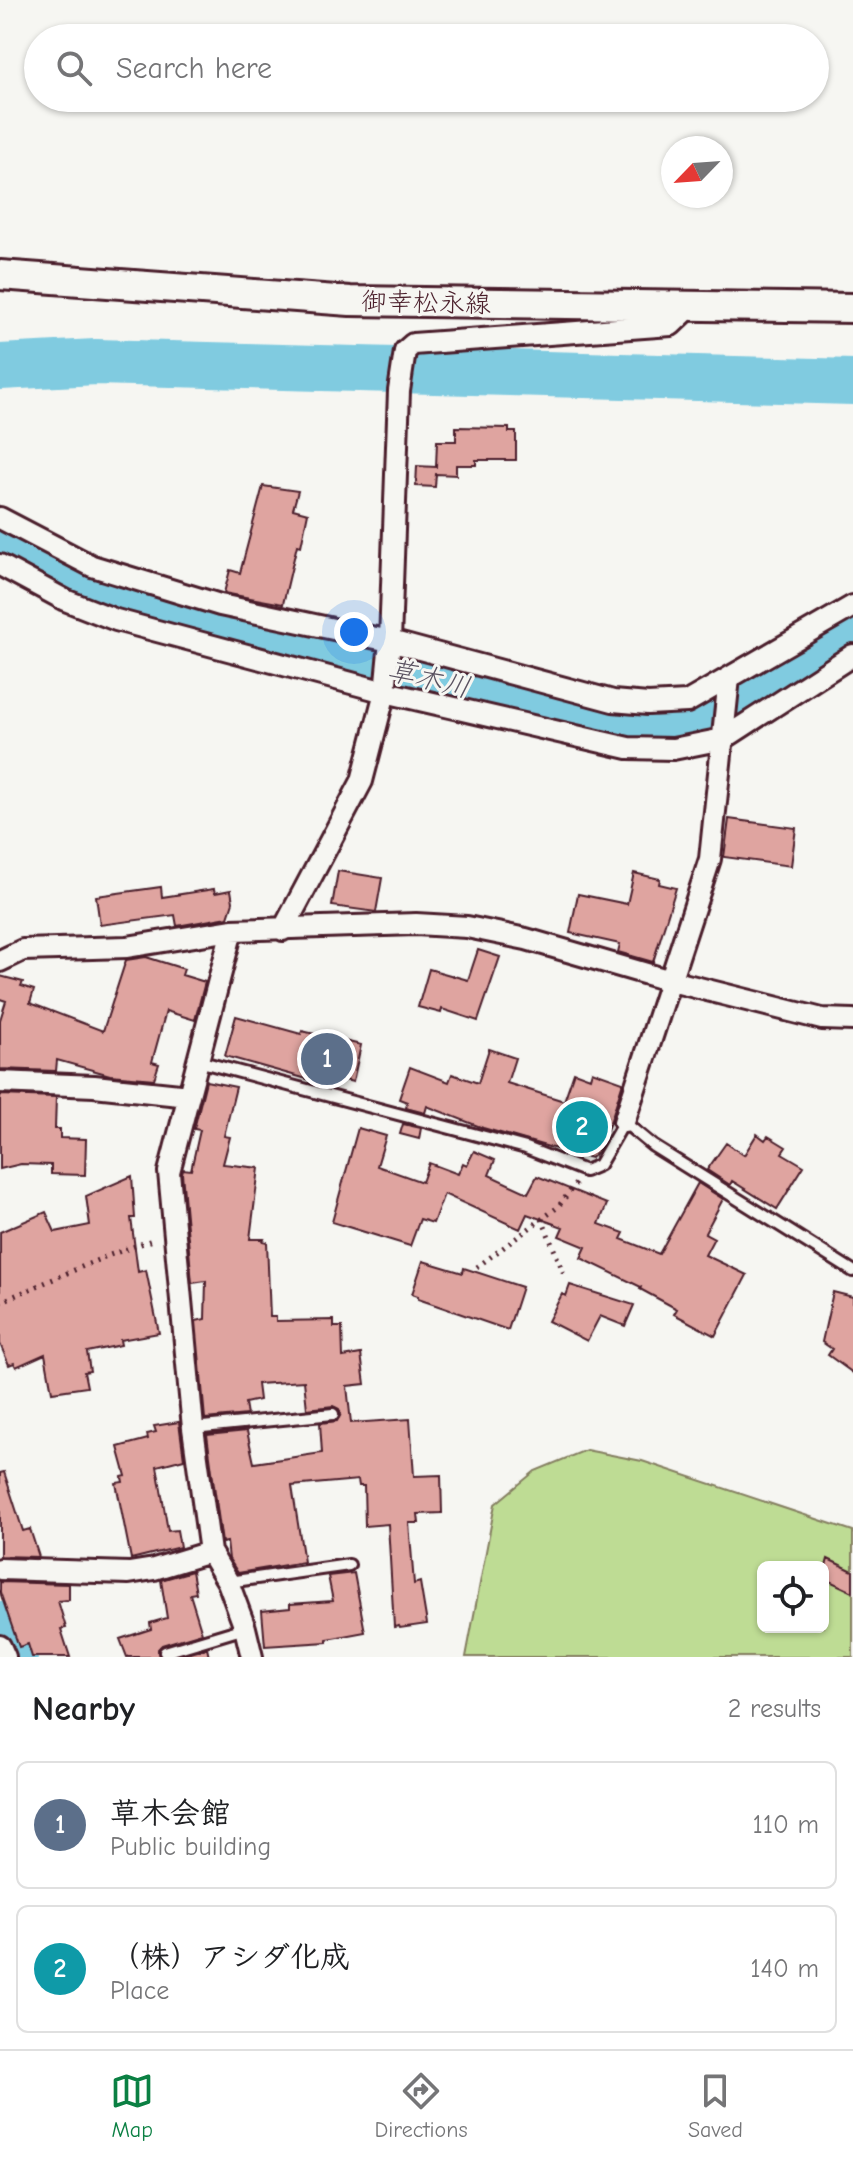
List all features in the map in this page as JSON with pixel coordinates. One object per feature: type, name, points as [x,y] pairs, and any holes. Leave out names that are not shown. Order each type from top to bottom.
[{"type":"main road","name":"御幸松永線","points":[[0,275],[350,301],[853,308]]},
{"type":"street","points":[[283,930],[362,781],[386,686],[405,351],[413,344],[671,325],[693,304]]},
{"type":"street","points":[[0,518],[92,566],[220,605],[613,701],[648,704],[687,702],[728,686],[853,606]]},
{"type":"street","points":[[0,565],[65,600],[116,620],[628,748],[673,749],[723,734],[853,655]]},
{"type":"street","points":[[624,1122],[710,859],[728,686]]},
{"type":"street","points":[[0,961],[23,950],[127,947],[232,930],[416,924],[467,927],[526,939],[671,981],[822,1019],[853,1020]]},
{"type":"street","points":[[232,930],[169,1172],[193,1428],[210,1552],[228,1582],[252,1657]]},
{"type":"street","points":[[0,1082],[94,1086],[189,1096]]},
{"type":"street","points":[[0,1569],[129,1573],[154,1569],[210,1552]]},
{"type":"street","points":[[0,1646],[5,1657]]},
{"type":"lane","points":[[198,1061],[526,1148],[585,1171],[599,1165],[624,1122],[653,1146],[853,1271]]},
{"type":"lane","points":[[193,1428],[333,1414]]},
{"type":"lane","points":[[228,1582],[349,1565]]},
{"type":"lane","points":[[165,1652],[245,1628]]},
{"type":"path","points":[[477,1267],[558,1207],[585,1171]]},
{"type":"path","points":[[542,1219],[564,1274]]},
{"type":"path","points":[[0,1302],[175,1231]]},
{"type":"green space","points":[[586,1450],[642,1461],[853,1531],[853,1657],[466,1657],[495,1504],[535,1471]]},
{"type":"building","points":[[456,427],[509,428],[509,432],[516,432],[516,460],[476,460],[476,465],[456,465],[456,475],[436,474],[435,487],[416,486],[417,466],[436,467],[437,441],[456,441]]},
{"type":"building","points":[[263,486],[298,491],[293,509],[308,513],[283,604],[224,593],[230,570],[240,573]]},
{"type":"building","points":[[729,819],[796,828],[791,866],[724,857]]},
{"type":"building","points":[[338,871],[382,878],[376,912],[332,906]]},
{"type":"building","points":[[634,873],[660,879],[659,884],[676,888],[653,962],[618,952],[620,944],[570,933],[578,894],[627,904]]},
{"type":"building","points":[[161,887],[162,897],[214,889],[215,893],[231,890],[233,902],[228,917],[177,926],[175,915],[100,925],[96,896]]},
{"type":"building","points":[[478,950],[500,957],[478,1021],[442,1009],[441,1013],[418,1007],[429,969],[468,980]]},
{"type":"building","points":[[146,957],[184,969],[182,975],[205,982],[195,1020],[166,1011],[152,1062],[159,1064],[154,1079],[110,1075],[57,1060],[56,1071],[0,1069],[0,1020],[6,1001],[0,999],[0,976],[23,982],[21,986],[34,990],[30,1003],[103,1031],[126,960]]},
{"type":"building","points":[[236,1016],[301,1034],[302,1031],[361,1045],[353,1082],[316,1073],[314,1081],[225,1056]]},
{"type":"building","points":[[489,1049],[515,1058],[507,1083],[564,1101],[574,1072],[590,1078],[592,1071],[623,1082],[598,1151],[591,1158],[483,1128],[427,1106],[425,1113],[406,1108],[407,1102],[399,1099],[410,1067],[449,1082],[452,1074],[478,1083]]},
{"type":"building","points":[[206,1081],[236,1087],[224,1136],[230,1137],[223,1164],[259,1168],[250,1239],[264,1239],[267,1242],[270,1317],[276,1317],[276,1321],[334,1320],[334,1327],[342,1327],[343,1357],[361,1354],[365,1384],[347,1386],[351,1423],[410,1419],[414,1476],[441,1475],[442,1513],[418,1514],[419,1523],[409,1523],[414,1584],[420,1582],[427,1624],[394,1627],[388,1524],[365,1526],[364,1486],[359,1486],[358,1480],[292,1486],[304,1562],[238,1573],[229,1559],[227,1542],[222,1543],[207,1435],[247,1431],[254,1463],[322,1453],[320,1423],[337,1421],[341,1414],[333,1406],[307,1409],[304,1381],[257,1384],[259,1400],[245,1403],[247,1415],[205,1419],[196,1321],[205,1319],[206,1281],[192,1283],[182,1173],[183,1169],[191,1170],[200,1130],[194,1129]]},
{"type":"building","points":[[0,1095],[56,1097],[55,1129],[60,1129],[60,1138],[86,1139],[85,1175],[51,1174],[51,1165],[21,1164],[0,1169]]},
{"type":"building","points":[[403,1124],[421,1128],[419,1139],[400,1134]]},
{"type":"building","points":[[358,1128],[386,1136],[377,1166],[422,1182],[429,1163],[458,1174],[474,1151],[495,1160],[489,1175],[528,1193],[537,1176],[607,1204],[599,1224],[624,1233],[621,1239],[659,1254],[698,1183],[723,1199],[705,1233],[714,1238],[705,1255],[747,1275],[715,1336],[674,1314],[677,1309],[641,1287],[581,1258],[586,1247],[559,1236],[563,1227],[527,1214],[520,1229],[444,1194],[433,1223],[420,1219],[410,1246],[332,1222]]},
{"type":"building","points":[[757,1134],[765,1140],[768,1136],[786,1147],[782,1153],[804,1166],[777,1209],[732,1181],[730,1185],[707,1170],[726,1143],[744,1155]]},
{"type":"building","points":[[132,1176],[135,1218],[131,1218],[138,1272],[146,1270],[159,1333],[120,1340],[121,1345],[87,1352],[90,1371],[84,1372],[87,1387],[52,1392],[45,1354],[16,1367],[14,1363],[9,1365],[0,1344],[0,1232],[46,1212],[55,1232],[90,1225],[86,1196]]},
{"type":"building","points":[[423,1261],[463,1273],[464,1268],[522,1287],[508,1330],[418,1299],[412,1294]]},
{"type":"building","points":[[570,1285],[634,1305],[625,1326],[600,1316],[587,1341],[548,1321]]},
{"type":"building","points":[[833,1292],[853,1297],[853,1373],[828,1355],[832,1349],[822,1342]]},
{"type":"building","points":[[179,1422],[184,1459],[157,1466],[168,1531],[177,1530],[180,1547],[131,1559],[116,1483],[123,1482],[122,1477],[126,1476],[118,1447],[148,1439],[147,1434],[156,1432],[154,1426]]},
{"type":"building","points":[[4,1472],[23,1531],[30,1529],[39,1557],[0,1556],[0,1473]]},
{"type":"building","points":[[827,1561],[853,1571],[853,1592],[829,1581]]},
{"type":"building","points":[[192,1571],[196,1593],[190,1594],[202,1633],[162,1645],[158,1649],[159,1657],[127,1657],[120,1639],[151,1629],[150,1623],[167,1618],[161,1580]]},
{"type":"building","points":[[354,1573],[365,1632],[327,1639],[327,1642],[265,1646],[262,1611],[290,1608],[290,1604],[333,1601],[328,1576]]},
{"type":"building","points":[[0,1582],[69,1584],[69,1600],[58,1601],[66,1628],[61,1629],[70,1657],[32,1657],[28,1644],[19,1647],[0,1592]]},
{"type":"building","points":[[207,1648],[209,1657],[176,1657]]},
{"type":"waterway","points":[[0,367],[96,362],[853,382]]},
{"type":"waterway","name":"草木川","points":[[0,542],[97,592],[214,629],[601,718],[659,723],[701,717],[853,630]]},
{"type":"waterway","name":"草木川","points":[[0,1624],[15,1657]]},
{"type":"place","name":"草木会館","points":[[327,1059]]},
{"type":"place","name":"（株）アシダ化成","points":[[582,1127]]}]
